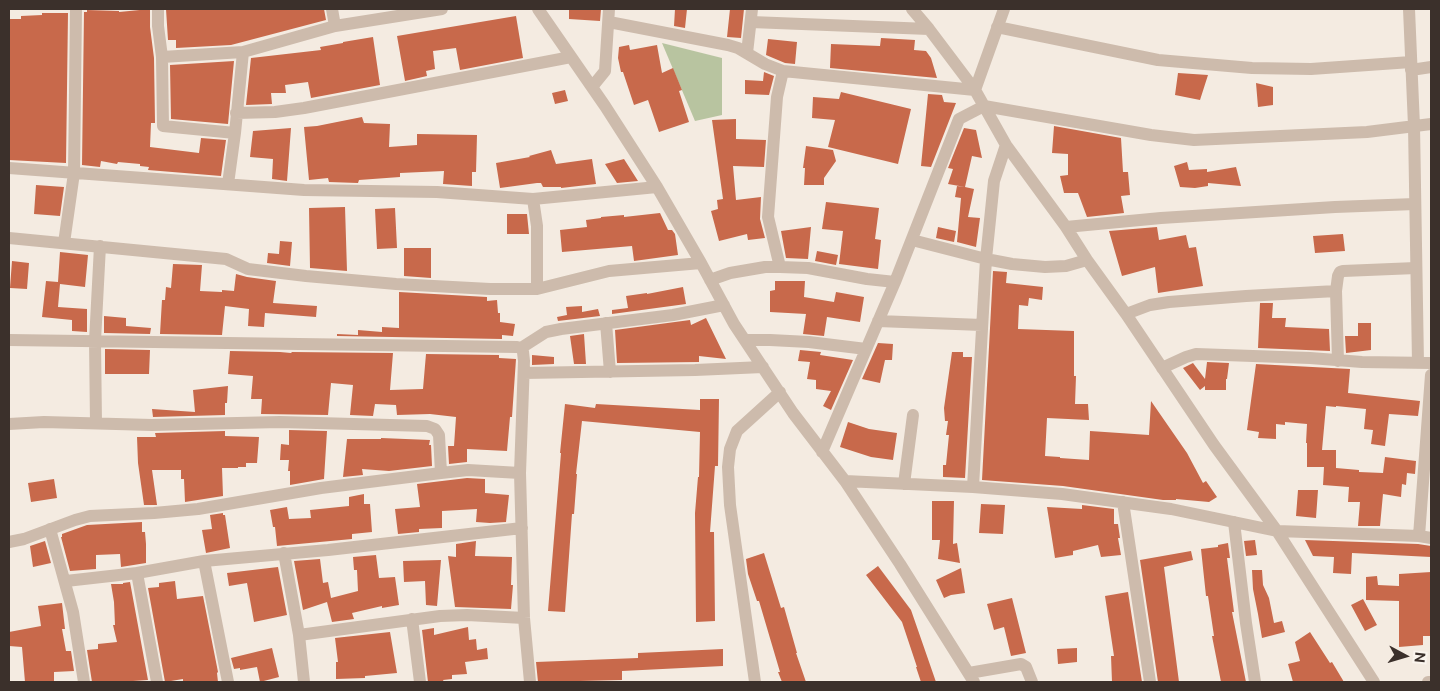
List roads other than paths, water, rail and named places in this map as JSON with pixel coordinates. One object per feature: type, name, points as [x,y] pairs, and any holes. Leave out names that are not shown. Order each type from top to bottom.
[{"type":"street","points":[[64,243],[74,173],[76,9]]},
{"type":"street","points":[[158,9],[162,57],[162,126],[235,133]]},
{"type":"street","points":[[332,9],[335,26]]},
{"type":"street","points":[[162,57],[243,52],[335,26],[442,9]]},
{"type":"street","points":[[538,9],[592,86],[657,188],[734,324],[822,452],[845,481],[971,678],[1021,664],[1026,667],[1032,682]]},
{"type":"street","points":[[592,86],[605,71],[609,9]]},
{"type":"street","points":[[747,53],[752,9]]},
{"type":"street","points":[[912,9],[975,90],[1006,145],[1066,227],[1214,445],[1278,531],[1374,682]]},
{"type":"street","points":[[975,90],[1004,9]]},
{"type":"street","points":[[1409,9],[1414,126],[1418,363]]},
{"type":"street","points":[[609,22],[728,45],[738,48],[765,64],[783,71],[975,90]]},
{"type":"street","points":[[751,22],[929,29]]},
{"type":"street","points":[[997,27],[1158,60],[1252,68],[1431,67]]},
{"type":"street","points":[[228,184],[243,52]]},
{"type":"street","points":[[236,113],[275,112],[304,108],[571,57]]},
{"type":"street","points":[[780,267],[768,217],[777,97],[783,71]]},
{"type":"street","points":[[822,452],[895,282],[959,119],[984,106],[1150,135],[1194,140],[1367,132],[1431,124]]},
{"type":"street","points":[[973,487],[986,259],[994,181],[1006,145]]},
{"type":"street","points":[[9,168],[304,190],[437,192],[533,198],[657,188]]},
{"type":"street","points":[[533,198],[537,226],[537,290]]},
{"type":"street","points":[[1066,227],[1162,218],[1415,204]]},
{"type":"street","points":[[9,238],[226,259],[248,269],[306,276],[396,284],[537,290],[609,271],[701,263]]},
{"type":"street","points":[[912,240],[1012,264],[1066,266],[1087,260]]},
{"type":"street","points":[[96,424],[95,341],[100,246]]},
{"type":"street","points":[[710,280],[730,272],[780,267],[808,268],[895,282]]},
{"type":"street","points":[[1338,361],[1336,291],[1340,272],[1416,268]]},
{"type":"street","points":[[1126,314],[1150,305],[1169,302],[1336,291]]},
{"type":"street","points":[[521,348],[546,332],[561,328],[673,315],[724,305]]},
{"type":"street","points":[[878,321],[982,325]]},
{"type":"street","points":[[606,323],[610,372]]},
{"type":"street","points":[[9,340],[286,345],[517,346],[521,348],[524,352],[524,374],[520,473],[524,618],[530,682]]},
{"type":"street","points":[[746,340],[809,342],[866,350]]},
{"type":"street","points":[[1162,368],[1196,354],[1362,362],[1431,363]]},
{"type":"street","points":[[524,374],[763,367]]},
{"type":"street","points":[[845,481],[973,487],[1062,494],[1171,509],[1278,531],[1425,537],[1431,375]]},
{"type":"street","points":[[755,682],[730,505],[729,458],[730,449],[737,431],[780,392]]},
{"type":"street","points":[[904,484],[913,415]]},
{"type":"street","points":[[9,424],[44,422],[152,425],[280,422],[427,426],[435,429],[439,435],[441,472]]},
{"type":"street","points":[[9,542],[24,539],[90,516],[198,510],[321,488],[441,472],[468,470],[520,473]]},
{"type":"street","points":[[1123,502],[1150,682]]},
{"type":"street","points":[[1234,522],[1255,682]]},
{"type":"street","points":[[66,581],[137,573],[204,561],[328,550],[522,528]]},
{"type":"street","points":[[50,529],[66,581],[73,612],[84,682]]},
{"type":"street","points":[[284,553],[299,635],[304,682]]},
{"type":"street","points":[[204,561],[228,682]]},
{"type":"street","points":[[137,573],[157,682]]},
{"type":"street","points":[[299,635],[440,616],[467,615],[524,618]]},
{"type":"street","points":[[412,619],[420,682]]}]
